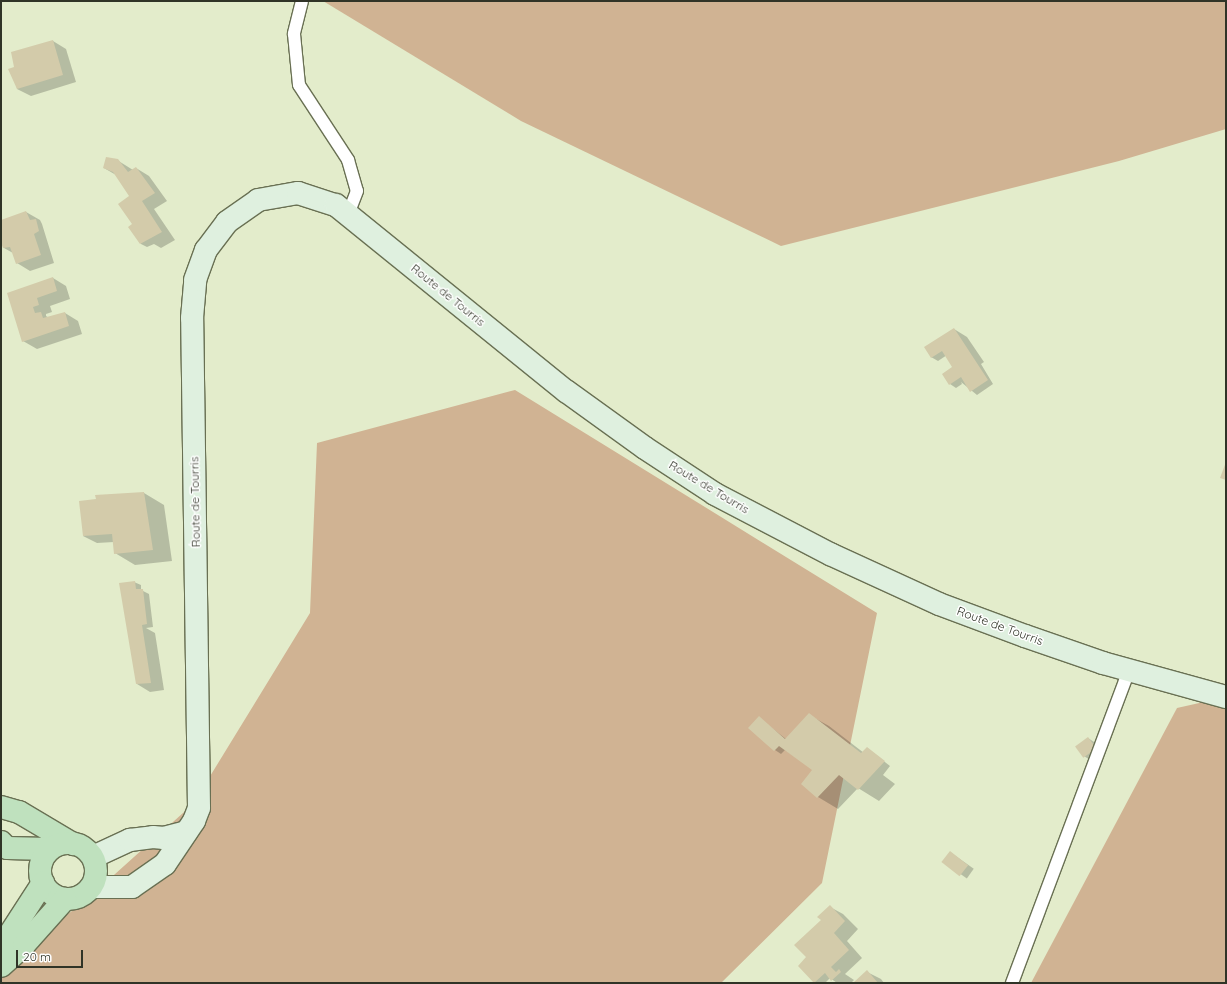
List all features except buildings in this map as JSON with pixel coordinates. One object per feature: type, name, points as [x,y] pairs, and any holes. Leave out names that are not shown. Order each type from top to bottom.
[{"type":"main road","points":[[1,807],[19,812],[73,844]]},
{"type":"main road","points":[[1,842],[7,848],[50,850]]},
{"type":"main road","points":[[63,843],[73,844],[83,847],[93,857],[96,872],[92,887],[85,894],[74,898],[65,899],[48,892],[43,883],[40,866],[42,860],[50,850],[63,843]]},
{"type":"main road","points":[[1,952],[4,943],[43,883]]},
{"type":"main road","points":[[1,966],[24,945],[65,899]]},
{"type":"street","name":"Route de Tourris","points":[[92,887],[132,887],[165,864],[194,820],[199,808],[192,318],[195,280],[206,250],[228,222],[258,200],[298,193],[336,205],[566,391],[645,448],[715,494],[830,554],[939,604],[1025,636],[1129,670],[1226,697]]},
{"type":"street","points":[[93,857],[130,840],[164,838],[186,832]]},
{"type":"lane","points":[[302,1],[294,34],[299,85],[348,160],[358,191],[348,214]]},
{"type":"lane","points":[[1012,983],[1129,670]]},
{"type":"shaded area","points":[[323,1],[1226,1],[1226,129],[1119,161],[781,246],[521,121]]},
{"type":"shaded area","points":[[515,390],[877,613],[822,883],[721,983],[1,983],[1,965],[85,901],[193,804],[310,613],[317,443]]},
{"type":"shaded area","points":[[1226,697],[1226,983],[1031,983],[1177,708]]}]
